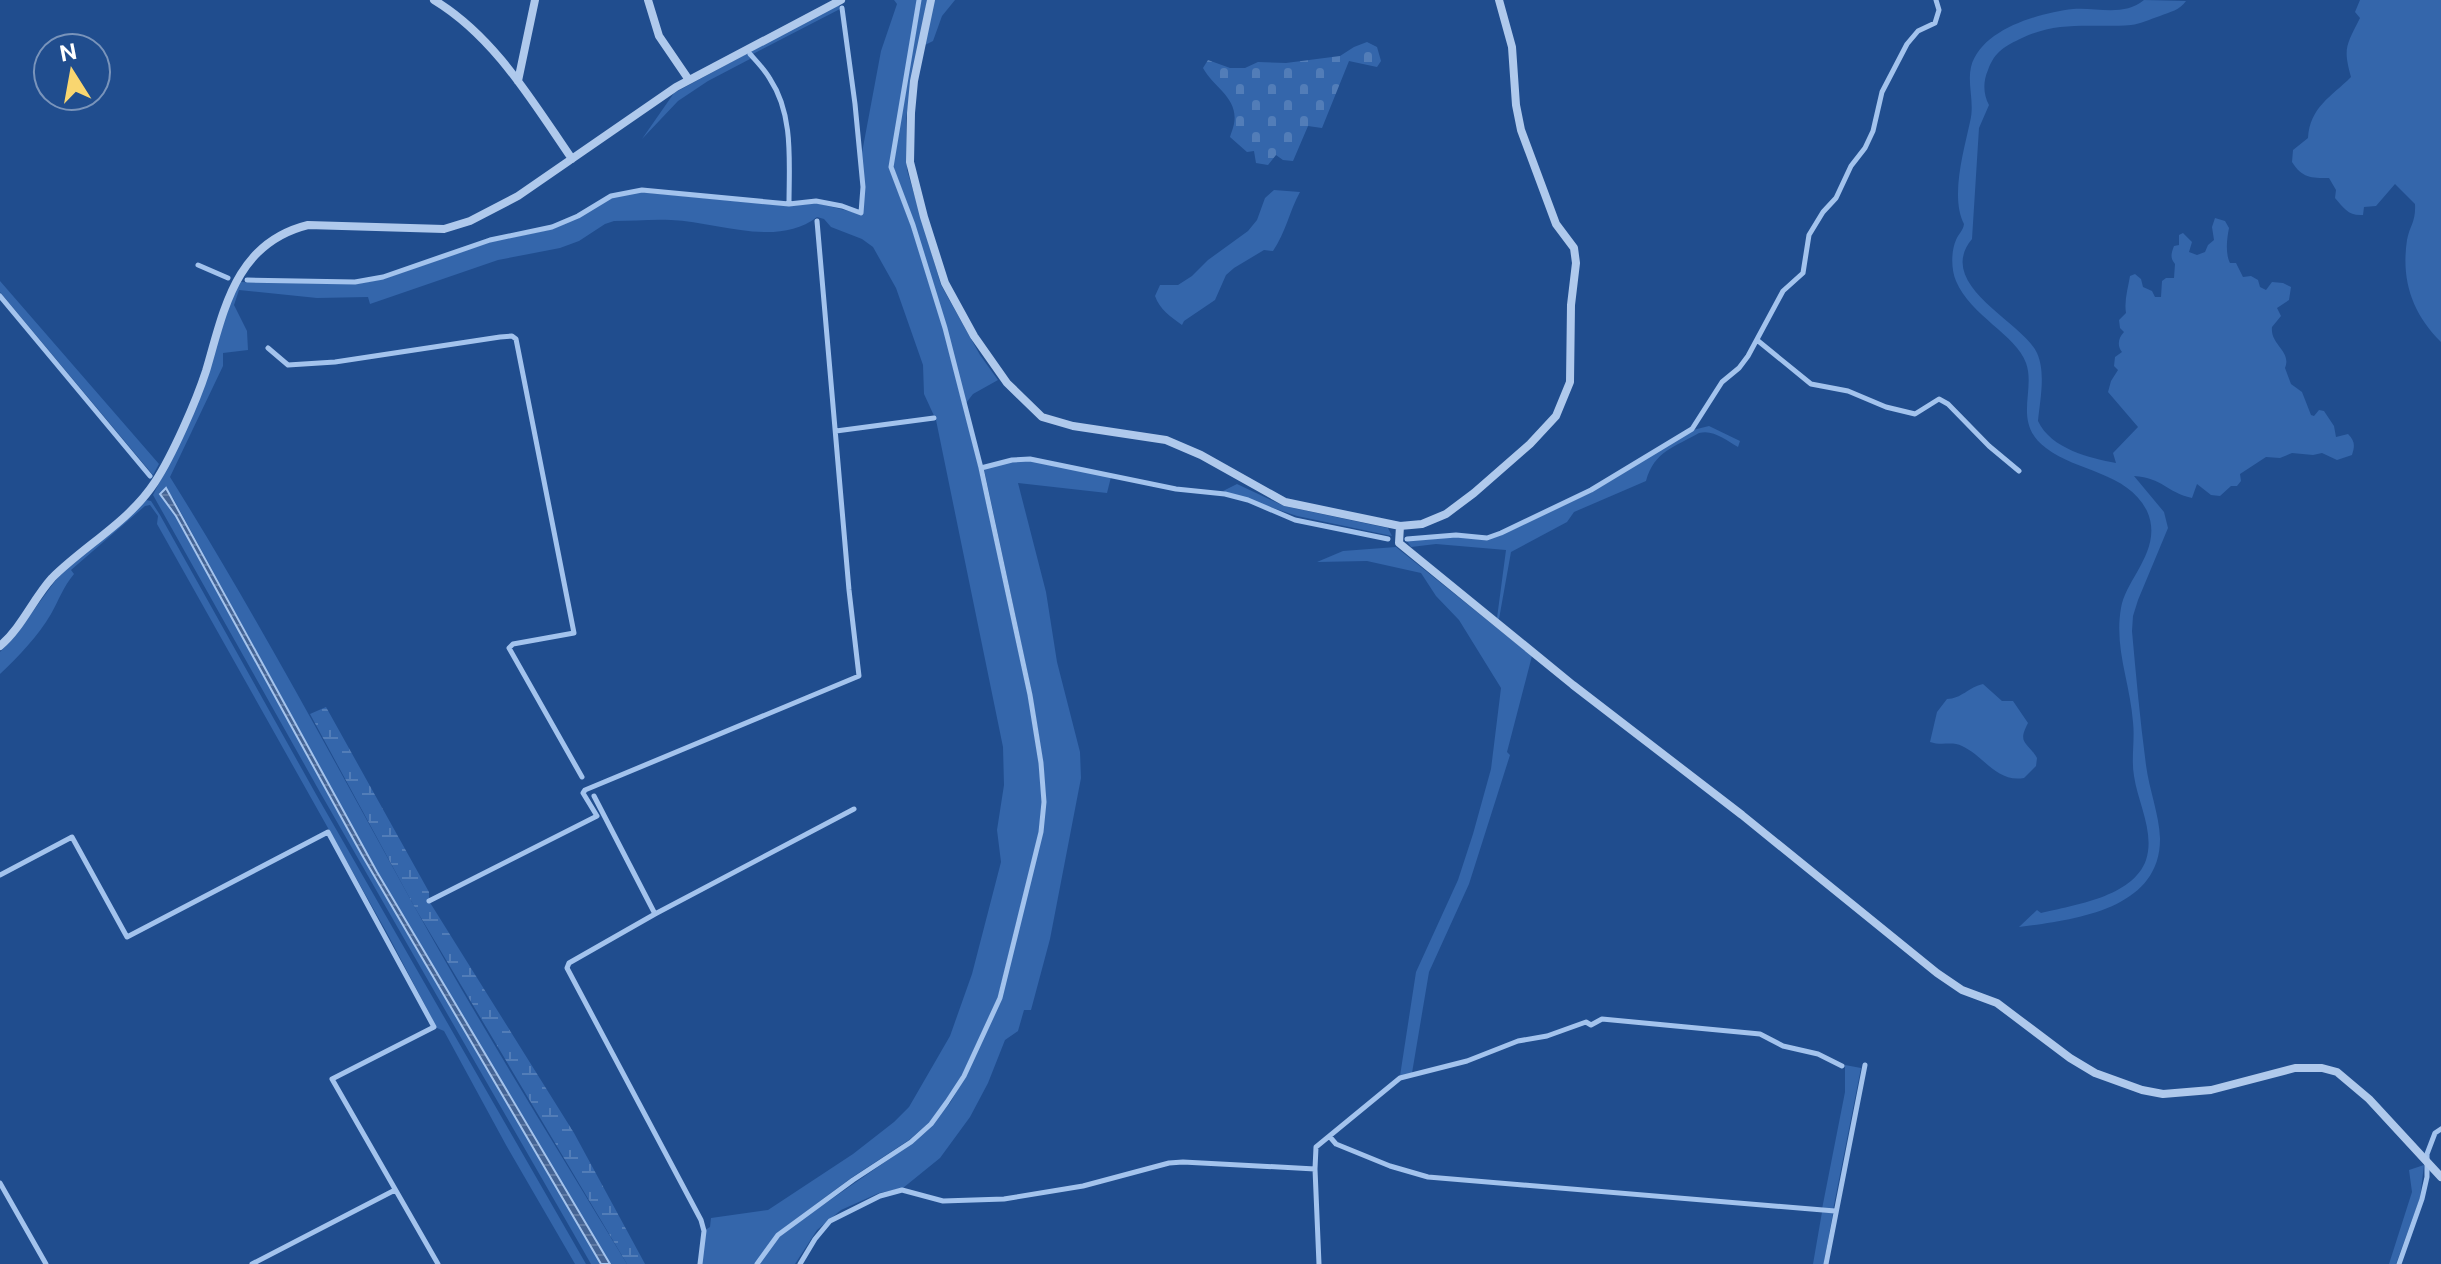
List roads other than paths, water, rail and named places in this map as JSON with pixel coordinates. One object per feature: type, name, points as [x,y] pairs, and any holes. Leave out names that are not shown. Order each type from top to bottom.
[{"type":"street","points":[[434,0],[455,13],[485,41],[518,81],[572,159]]},
{"type":"street","points":[[518,81],[535,0]]},
{"type":"street","points":[[648,0],[659,36],[689,80]]},
{"type":"street","points":[[0,646],[55,576],[137,505],[153,485],[196,398],[218,323],[237,279],[272,240],[308,225],[444,229],[458,226],[518,196],[689,80],[841,0]]},
{"type":"street","points":[[931,0],[914,81],[910,162],[945,283],[974,336],[1007,383],[1042,417],[1073,426],[1166,440],[1201,455],[1285,502],[1400,526],[1422,524],[1446,514],[1474,493],[1530,444],[1556,416],[1570,382],[1571,305],[1576,263],[1574,248],[1556,224],[1521,130],[1512,47],[1499,0]]},
{"type":"street","points":[[1400,526],[1399,543],[1573,685],[1742,815],[1937,973],[1962,990],[1997,1003],[2070,1058],[2116,1082],[2163,1094],[2211,1090],[2295,1068],[2322,1068],[2337,1072],[2369,1099],[2441,1177]]},
{"type":"waterway","points":[[757,1264],[778,1235],[911,1142],[931,1124],[947,1102],[964,1076],[1000,998],[1041,832],[1044,802],[1041,763],[1030,695],[981,468],[945,328],[913,225],[891,167],[919,0]]},
{"type":"waterway","points":[[1407,539],[1456,535],[1487,538],[1501,533],[1591,490],[1692,429],[1722,382],[1748,356],[1783,291],[1803,273],[1809,235],[1836,198],[1851,166],[1865,148],[1873,131],[1882,92],[1907,44],[1918,31],[1935,23],[1939,10],[1936,0]]},
{"type":"waterway","points":[[247,280],[355,282],[383,277],[490,240],[552,227],[611,196],[642,190],[789,204],[816,201],[861,213],[863,187],[842,8]]},
{"type":"waterway","points":[[750,54],[768,76],[783,108],[787,124],[789,204]]},
{"type":"waterway","points":[[429,901],[597,816],[583,793],[585,790],[859,676],[817,221]]},
{"type":"waterway","points":[[198,265],[228,278]]},
{"type":"waterway","points":[[0,296],[150,476]]},
{"type":"waterway","points":[[268,348],[288,365],[335,362],[500,337],[512,336],[516,339],[574,633],[513,644],[509,648],[582,777]]},
{"type":"waterway","points":[[1757,340],[1811,384],[1848,391],[1886,407],[1915,414],[1939,399],[2019,471]]},
{"type":"waterway","points":[[836,431],[934,418]]},
{"type":"waterway","points":[[981,468],[1030,459],[1176,489],[1225,494],[1295,520],[1388,539]]},
{"type":"waterway","points":[[594,796],[655,914],[569,963],[567,968],[701,1220],[704,1231],[700,1264]]},
{"type":"waterway","points":[[655,914],[854,809]]},
{"type":"waterway","points":[[0,875],[72,837],[127,937],[328,832],[434,1027],[332,1079],[438,1264]]},
{"type":"waterway","points":[[1315,1169],[1316,1147],[1400,1078],[1467,1061],[1518,1041],[1547,1036],[1586,1022],[1591,1025],[1602,1019],[1760,1034],[1783,1046],[1818,1054],[1842,1066]]},
{"type":"waterway","points":[[1826,1264],[1865,1065]]},
{"type":"waterway","points":[[2399,1264],[2422,1199],[2427,1177],[2427,1154],[2435,1133],[2441,1129]]},
{"type":"waterway","points":[[1330,1137],[1336,1144],[1390,1166],[1428,1177],[1835,1211]]},
{"type":"waterway","points":[[800,1264],[830,1221],[880,1196],[902,1190],[943,1201],[1004,1199],[1083,1186],[1183,1162],[1315,1169],[1319,1264]]},
{"type":"waterway","points":[[0,1183],[46,1264]]},
{"type":"waterway","points":[[252,1264],[395,1190]]}]
